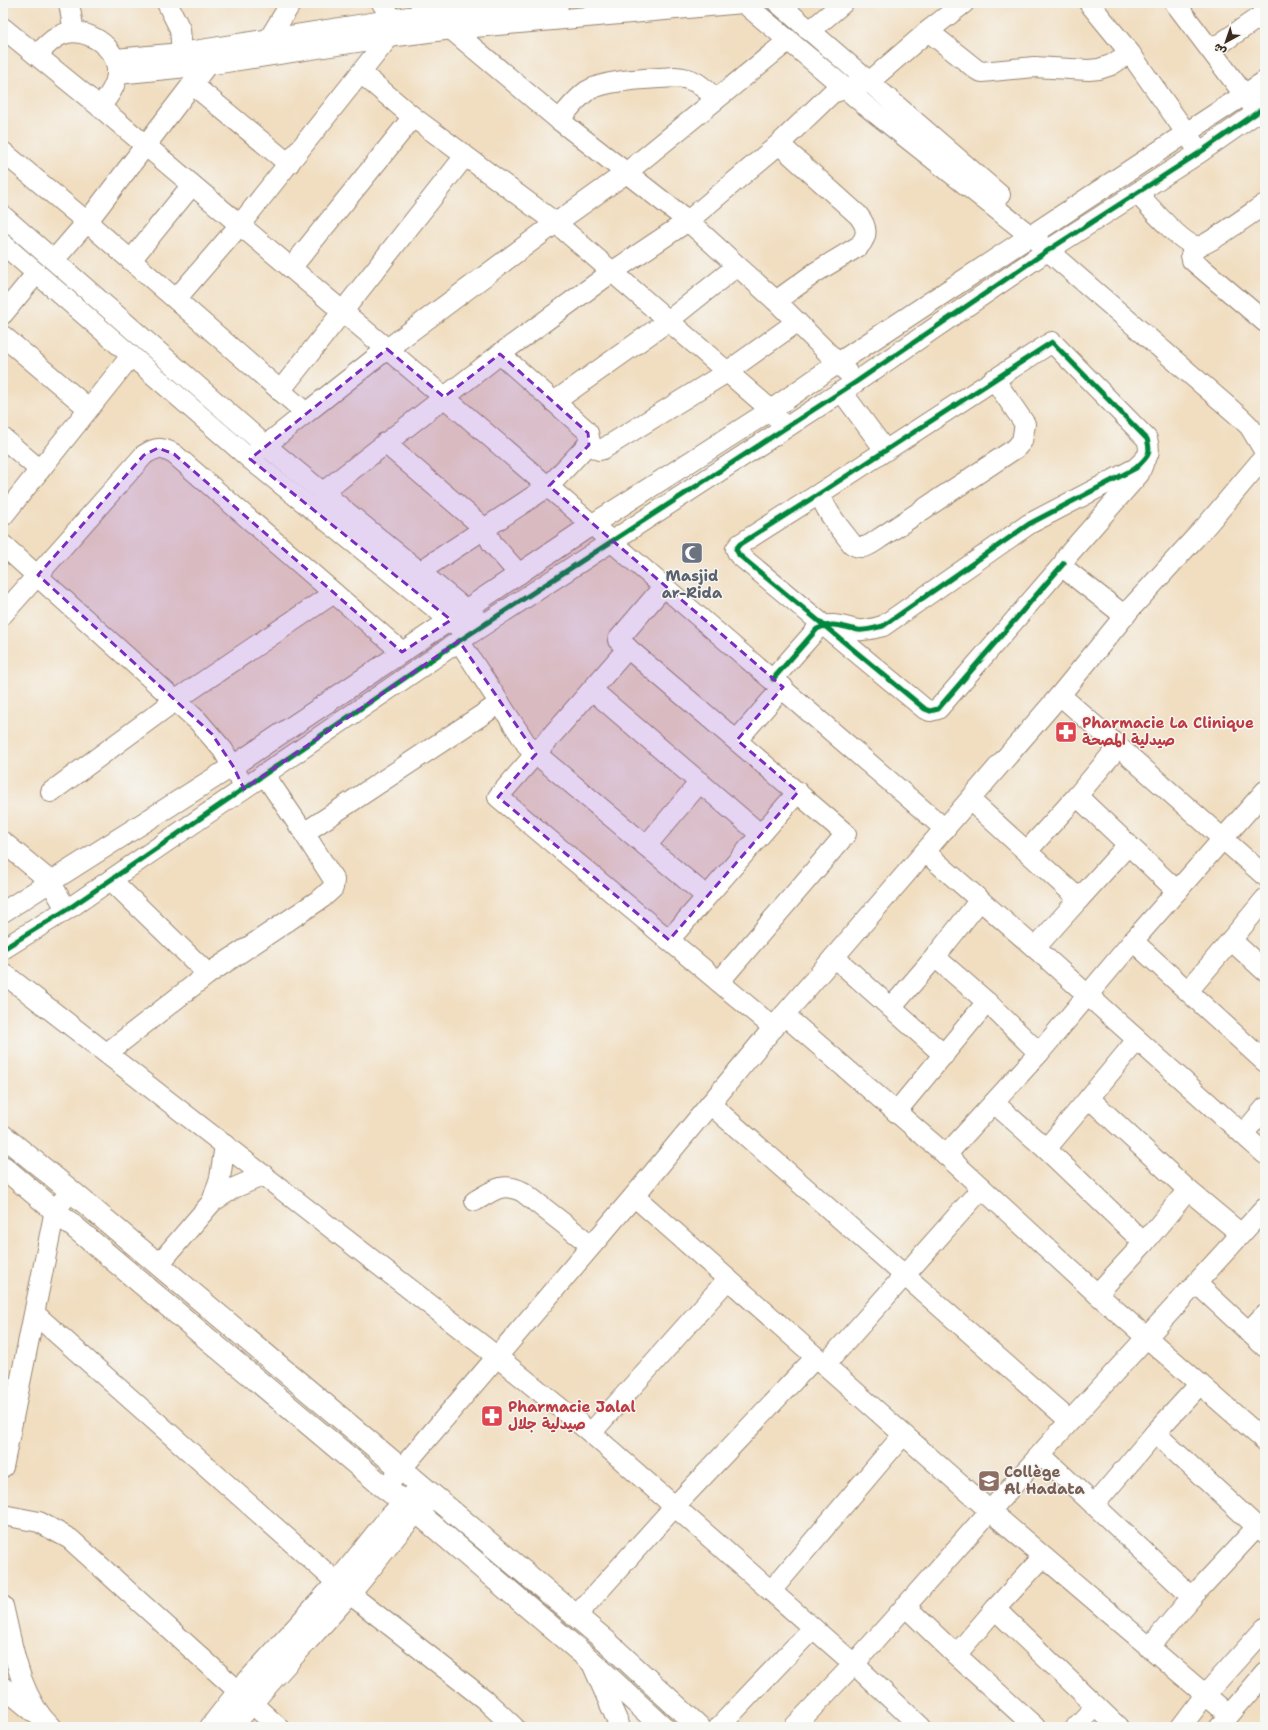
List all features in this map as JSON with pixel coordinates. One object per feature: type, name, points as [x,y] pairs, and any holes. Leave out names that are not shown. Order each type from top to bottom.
[{"type":"main road","points":[[3,1136],[159,1264],[607,1642],[699,1727]]},
{"type":"main road","points":[[3,1167],[385,1488],[410,1506],[591,1661],[663,1727]]},
{"type":"street","points":[[69,3],[74,32]]},
{"type":"street","points":[[167,3],[180,29],[182,53]]},
{"type":"street","points":[[116,66],[207,65],[263,49],[291,3]]},
{"type":"street","points":[[382,3],[391,28]]},
{"type":"street","points":[[116,66],[182,53],[263,49],[391,28],[452,29],[559,3]]},
{"type":"street","points":[[176,300],[239,226],[361,73],[391,28],[427,9],[533,10],[744,3],[847,89],[1036,233]]},
{"type":"street","points":[[778,3],[869,82],[1241,418],[1250,427],[1265,452]]},
{"type":"street","points":[[810,31],[843,3]]},
{"type":"street","points":[[322,493],[500,354],[612,272],[688,222],[779,144],[832,93],[869,82],[928,31],[964,3]]},
{"type":"street","points":[[1089,3],[1130,53],[1187,132],[1199,152]]},
{"type":"street","points":[[3,949],[111,880],[470,633],[849,387],[1052,248],[1261,110],[1244,95],[1212,50],[1175,3]]},
{"type":"street","points":[[427,9],[559,120],[688,222],[776,301],[838,363],[849,387],[885,450]]},
{"type":"street","points":[[1212,50],[1261,10]]},
{"type":"street","points":[[3,28],[146,146],[549,486],[945,829]]},
{"type":"street","points":[[928,31],[977,70],[982,72],[1034,67],[1089,70],[1099,69],[1111,65],[1130,53]]},
{"type":"street","points":[[37,55],[48,44],[61,35],[74,32],[89,35],[99,41],[109,50],[116,66],[109,96],[100,108]]},
{"type":"street","points":[[250,459],[387,349],[556,223],[626,173],[789,40]]},
{"type":"street","points":[[54,260],[87,222],[207,65]]},
{"type":"street","points":[[361,73],[413,117],[556,223],[771,410],[785,428]]},
{"type":"street","points":[[559,120],[588,91],[607,83],[675,77],[686,78],[696,81],[716,99]]},
{"type":"street","points":[[3,912],[233,766],[593,524],[771,410],[838,363],[1265,81]]},
{"type":"street","points":[[192,84],[289,164]]},
{"type":"street","points":[[291,268],[413,117]]},
{"type":"street","points":[[776,301],[816,272],[858,246],[863,241],[866,232],[864,223],[858,215],[779,144]]},
{"type":"street","points":[[3,152],[87,222],[306,413]]},
{"type":"street","points":[[280,391],[465,156]]},
{"type":"street","points":[[131,260],[192,185]]},
{"type":"street","points":[[1137,193],[1181,238],[1198,246]]},
{"type":"street","points":[[1265,204],[1209,241],[1198,246],[1191,255],[1192,260],[1265,322]]},
{"type":"street","points":[[3,216],[266,446],[419,572],[458,615],[470,633],[500,703],[529,748],[706,896]]},
{"type":"street","points":[[3,244],[250,459],[458,615]]},
{"type":"street","points":[[1052,248],[1248,414],[1265,433]]},
{"type":"street","points":[[554,402],[668,321],[737,266]]},
{"type":"street","points":[[3,314],[36,274]]},
{"type":"street","points":[[589,445],[599,450],[603,449],[727,372],[797,322]]},
{"type":"street","points":[[3,336],[88,408]]},
{"type":"street","points":[[737,740],[817,629],[824,626],[843,625],[858,630],[872,629],[883,626],[1030,524],[1136,468],[1148,455],[1150,449],[1146,440],[1052,342],[740,544],[736,549],[739,555],[824,626],[925,709],[930,711],[938,709],[1064,563],[1067,556],[1139,474],[1144,460]]},
{"type":"street","points":[[419,572],[549,486],[589,445],[590,442],[588,433],[500,354]]},
{"type":"street","points":[[3,516],[131,356]]},
{"type":"street","points":[[822,492],[821,497],[826,508],[852,544],[857,547],[864,548],[880,538],[1016,448],[1022,441],[1025,424],[994,379]]},
{"type":"street","points":[[3,438],[40,470]]},
{"type":"street","points":[[385,443],[484,528],[492,543],[519,574]]},
{"type":"street","points":[[3,614],[144,455],[152,449],[158,448],[174,454],[402,652]]},
{"type":"street","points":[[385,1488],[634,1196],[779,1021],[1060,695],[1125,616],[1206,526],[1265,456]]},
{"type":"street","points":[[3,545],[212,734],[233,766],[244,789]]},
{"type":"street","points":[[1064,563],[1065,569],[1125,616]]},
{"type":"street","points":[[664,586],[618,640],[846,834],[720,982]]},
{"type":"street","points":[[51,792],[176,700],[334,593]]},
{"type":"street","points":[[628,648],[498,797],[720,982],[779,1021],[896,1112],[946,1155],[1146,1338],[1265,1441]]},
{"type":"street","points":[[592,690],[760,834]]},
{"type":"street","points":[[1060,695],[1265,876]]},
{"type":"street","points":[[304,833],[500,703]]},
{"type":"street","points":[[1027,851],[1077,796],[1118,747]]},
{"type":"street","points":[[107,1054],[208,974],[322,898],[333,888],[334,880],[264,774]]},
{"type":"street","points":[[646,846],[700,782]]},
{"type":"street","points":[[669,940],[798,792]]},
{"type":"street","points":[[946,1155],[1039,1053],[1133,941],[1265,792]]},
{"type":"street","points":[[1077,796],[1177,891]]},
{"type":"street","points":[[970,800],[1079,899]]},
{"type":"street","points":[[3,842],[50,882],[66,909]]},
{"type":"street","points":[[1035,948],[1128,845]]},
{"type":"street","points":[[925,852],[1035,948],[1265,1154]]},
{"type":"street","points":[[111,880],[208,974]]},
{"type":"street","points":[[1189,990],[1265,899]]},
{"type":"street","points":[[891,1008],[935,957],[980,900]]},
{"type":"street","points":[[1231,940],[1265,971]]},
{"type":"street","points":[[1133,941],[1189,990],[1265,1062]]},
{"type":"street","points":[[834,957],[944,1055]]},
{"type":"street","points":[[935,957],[987,1002],[1039,1053]]},
{"type":"street","points":[[3,973],[496,1356],[591,1433],[676,1506],[854,1664],[921,1727]]},
{"type":"street","points":[[896,1112],[987,1002]]},
{"type":"street","points":[[1046,1149],[1137,1040]]},
{"type":"street","points":[[1089,1098],[1188,1190],[1241,1234]]},
{"type":"street","points":[[994,1103],[1046,1149],[1144,1243]]},
{"type":"street","points":[[710,1104],[1070,1421]]},
{"type":"street","points":[[1243,1134],[1265,1108]]},
{"type":"street","points":[[212,1202],[220,1178],[225,1145]]},
{"type":"street","points":[[159,1264],[212,1202],[234,1188],[264,1175]]},
{"type":"street","points":[[475,1201],[497,1188],[504,1186],[514,1188],[523,1192],[591,1245]]},
{"type":"street","points":[[576,1616],[676,1506],[904,1274],[982,1188]]},
{"type":"street","points":[[1097,1294],[1144,1243],[1188,1190]]},
{"type":"street","points":[[3,1467],[55,1210],[71,1191]]},
{"type":"street","points":[[634,1196],[990,1512],[1205,1695],[1224,1721],[1265,1673]]},
{"type":"street","points":[[794,1727],[854,1664],[1070,1421],[1265,1208]]},
{"type":"street","points":[[591,1433],[728,1279]]},
{"type":"street","points":[[1196,1284],[1265,1347]]},
{"type":"street","points":[[35,1314],[344,1588],[484,1699],[514,1727]]},
{"type":"street","points":[[1248,1332],[1265,1314]]},
{"type":"street","points":[[1094,1505],[1155,1433],[1200,1384]]},
{"type":"street","points":[[1149,1648],[1192,1597],[1261,1531],[1155,1433]]},
{"type":"street","points":[[771,1591],[903,1434]]},
{"type":"street","points":[[1041,1454],[1192,1597]]},
{"type":"street","points":[[210,1727],[245,1698],[344,1588],[387,1518],[410,1506],[427,1491]]},
{"type":"street","points":[[3,1515],[39,1522],[70,1539],[278,1727]]},
{"type":"street","points":[[956,1655],[995,1609],[1043,1557]]},
{"type":"street","points":[[3,1606],[20,1673],[30,1697],[49,1725]]},
{"type":"street","points":[[905,1606],[1035,1727]]},
{"type":"street","points":[[995,1609],[1118,1727]]},
{"type":"street","points":[[719,1727],[813,1628]]},
{"type":"street","points":[[1181,1727],[1205,1695],[1263,1635]]},
{"type":"street","points":[[591,1661],[619,1727]]},
{"type":"street","points":[[3,1687],[49,1725]]},
{"type":"street","points":[[233,1727],[245,1698]]},
{"type":"street","points":[[1076,1727],[1096,1706]]},
{"type":"highlighted area","points":[[387,349],[444,397],[500,354],[588,433],[589,445],[549,486],[783,687],[737,740],[798,792],[669,940],[498,797],[536,754],[459,641],[244,789],[233,766],[212,734],[38,575],[144,455],[158,448],[174,454],[402,652],[451,620],[250,459]]},
{"type":"cycle path","points":[[3,949],[74,905],[459,641],[856,382],[1047,251],[1199,153],[1265,107]]},
{"type":"cycle path","points":[[773,679],[817,629],[823,627],[828,625],[838,625],[858,630],[883,626],[1029,524],[1136,468],[1146,458],[1149,452],[1147,439],[1052,342],[740,544],[736,549],[739,555],[925,709],[930,711],[938,709],[1064,563]]},
{"type":"place","name":"Masjid ar-Rida","points":[[692,553]]},
{"type":"place","name":"Pharmacie La Clinique صيدلية المصحة","points":[[1066,732]]},
{"type":"place","name":"Pharmacie Jalal صيدلية جلال","points":[[492,1416]]},
{"type":"place","name":"Collège Al Hadata","points":[[989,1481]]}]
